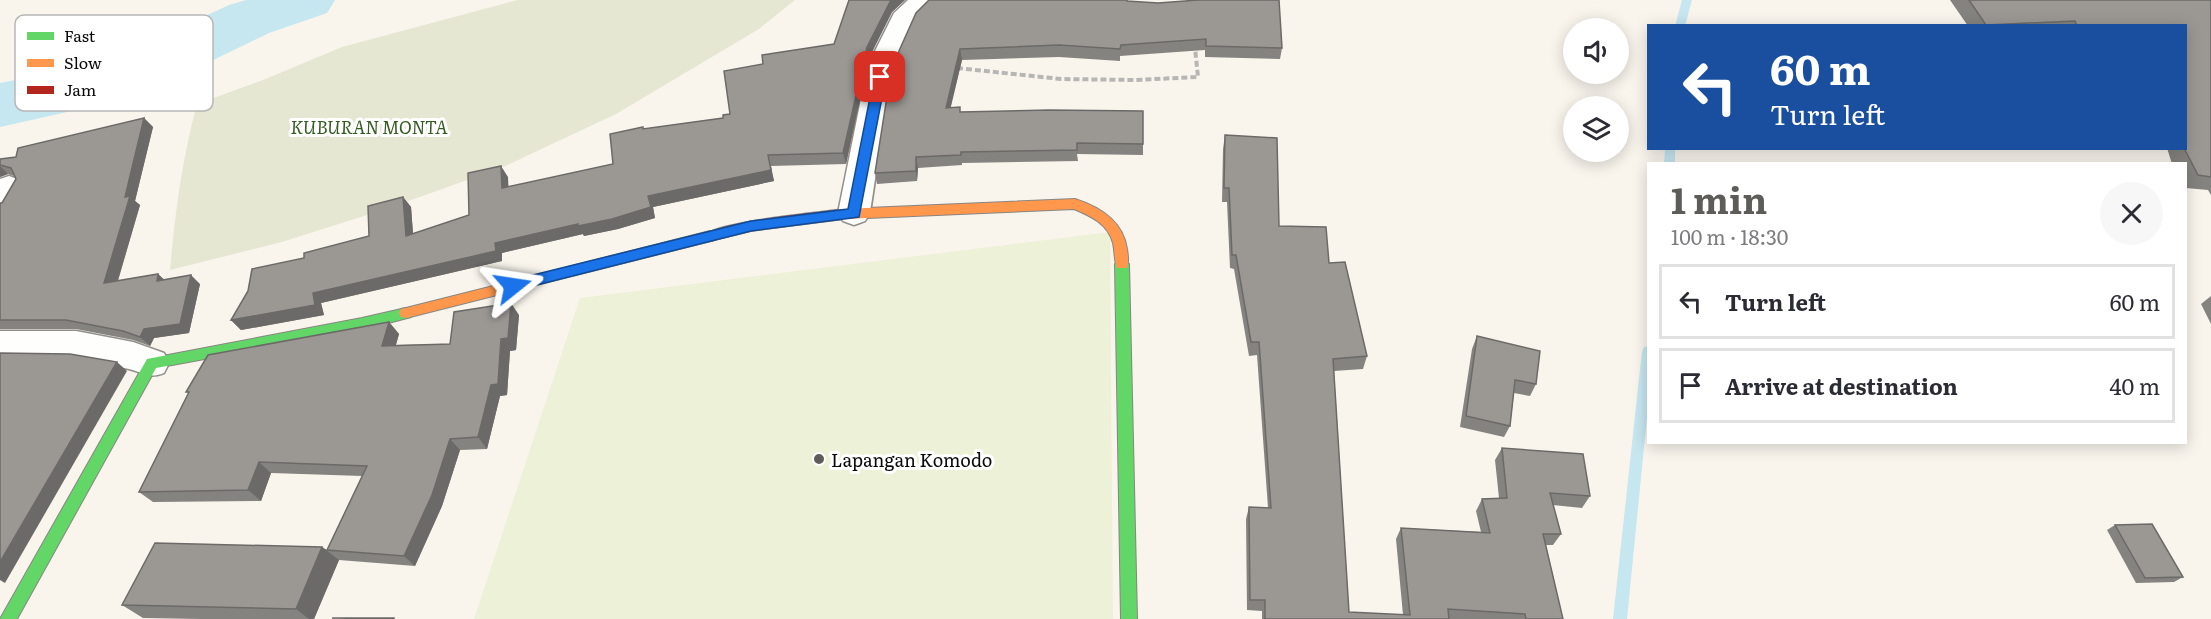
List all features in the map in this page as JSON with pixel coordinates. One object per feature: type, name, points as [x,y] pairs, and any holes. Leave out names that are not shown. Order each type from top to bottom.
[{"type":"street","points":[[854,213],[876,94],[885,59],[904,19],[925,0]]},
{"type":"street","points":[[0,345],[76,345],[133,356],[152,363],[362,324],[751,226],[854,213],[1075,204],[1103,216],[1114,226],[1122,248],[1129,619]]},
{"type":"street","points":[[8,619],[152,363]]},
{"type":"path","points":[[949,67],[1061,79],[1135,80],[1198,77],[1195,44]]},
{"type":"green space","name":"KUBURAN MONTA","points":[[517,0],[795,0],[759,29],[616,114],[501,168],[386,209],[282,242],[170,270],[180,186],[195,111],[213,111],[213,98],[342,47]]},
{"type":"green space","name":"Lapangan Komodo","points":[[1110,232],[1113,619],[474,619],[580,298]]},
{"type":"building","points":[[849,0],[891,0],[867,47],[843,153],[768,155],[771,170],[648,196],[651,207],[612,219],[578,226],[578,224],[495,243],[496,251],[313,293],[315,305],[231,320],[248,291],[252,269],[304,258],[304,253],[369,236],[368,206],[403,197],[406,236],[469,215],[468,173],[501,166],[502,188],[613,164],[610,134],[643,127],[643,129],[723,118],[723,115],[730,114],[724,71],[763,64],[762,55],[834,44]]},
{"type":"building","points":[[929,0],[1127,0],[1158,3],[1198,0],[1279,0],[1282,48],[1206,46],[1206,39],[1121,45],[1120,49],[1059,45],[960,49],[946,108],[960,107],[960,112],[1143,111],[1143,144],[1077,143],[1077,150],[961,152],[961,155],[916,157],[916,171],[875,173],[886,103],[899,51],[916,13]]},
{"type":"building","points":[[1969,0],[2211,0],[2211,177],[2198,175],[2185,150],[2187,150],[2187,24],[2076,24],[2075,21],[1985,24]]},
{"type":"building","points":[[144,118],[125,197],[130,196],[104,283],[158,274],[157,281],[191,275],[180,324],[144,329],[140,337],[123,331],[66,320],[0,320],[0,203],[16,179],[11,168],[0,165],[0,159],[16,157],[18,148]]},
{"type":"building","points":[[1225,135],[1277,138],[1279,226],[1326,227],[1329,263],[1345,262],[1367,356],[1333,359],[1349,612],[1410,615],[1401,528],[1490,533],[1482,499],[1507,498],[1502,448],[1583,454],[1590,496],[1550,493],[1561,534],[1543,534],[1563,619],[1526,619],[1525,614],[1448,609],[1449,619],[1265,619],[1265,600],[1250,600],[1249,507],[1271,508],[1259,342],[1251,342],[1236,255],[1232,255],[1229,188],[1224,188]]},
{"type":"building","points":[[511,303],[508,338],[501,339],[498,384],[491,385],[478,437],[450,439],[432,495],[404,556],[327,550],[367,466],[259,462],[248,490],[139,492],[189,392],[186,392],[208,355],[389,322],[382,346],[450,344],[454,312]]},
{"type":"building","points":[[1477,336],[1540,351],[1536,384],[1515,380],[1510,426],[1466,416]]},
{"type":"building","points":[[0,353],[70,354],[117,362],[0,562]]},
{"type":"building","points":[[2152,524],[2183,577],[2145,578],[2115,525]]},
{"type":"building","points":[[155,543],[322,547],[296,609],[122,605]]},
{"type":"building","points":[[332,618],[394,618],[394,619]]},
{"type":"waterway","points":[[213,36],[249,19],[307,0]]},
{"type":"waterway","points":[[1681,24],[1687,0]]},
{"type":"waterway","points":[[0,105],[15,102]]},
{"type":"waterway","points":[[1669,162],[1670,150]]},
{"type":"waterway","points":[[1620,619],[1647,361]]},
{"type":"traffic: fast","points":[[1122,264],[1129,619]]},
{"type":"traffic: fast","points":[[8,619],[152,363],[362,324],[406,313]]},
{"type":"traffic: slow","points":[[844,214],[1075,204],[1104,219],[1116,232],[1122,264]]},
{"type":"traffic: slow","points":[[406,313],[710,236]]},
{"type":"traffic: jam","points":[[710,236],[751,226],[844,214]]},
{"type":"place","name":"Lapangan Komodo","points":[[819,459]]},
{"type":"route","points":[[513,286],[751,226],[854,213],[880,77]]}]
